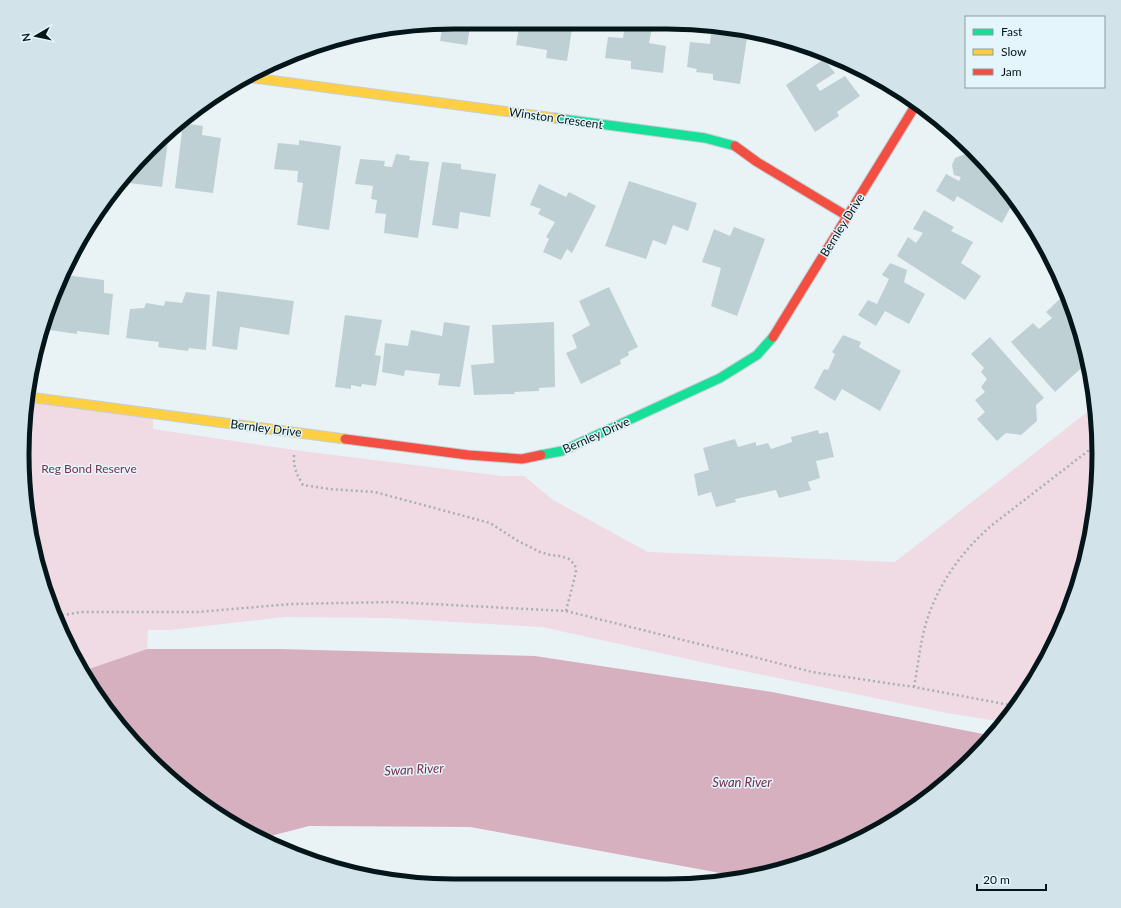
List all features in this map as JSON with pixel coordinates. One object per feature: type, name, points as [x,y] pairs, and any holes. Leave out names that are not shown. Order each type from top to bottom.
[{"type":"street","name":"Winston Crescent","points":[[256,78],[705,138],[735,146],[757,162],[847,216]]},
{"type":"street","name":"Bernley Drive","points":[[33,398],[468,455],[522,459],[562,452],[720,378],[757,355],[775,334],[914,108]]},
{"type":"path","points":[[295,432],[293,463],[296,473],[303,485],[330,489],[375,492],[490,523],[518,541],[540,552],[569,559],[574,565],[576,572],[566,611]]},
{"type":"path","points":[[914,687],[926,623],[942,585],[959,559],[979,536],[992,525],[1092,449]]},
{"type":"path","points":[[60,615],[82,612],[198,612],[291,604],[393,602],[566,611],[812,672],[914,687],[1010,705]]},
{"type":"green space","name":"Reg Bond Reserve","points":[[33,398],[153,414],[153,429],[294,450],[502,476],[524,476],[553,500],[648,552],[895,562],[1089,410],[1092,454],[1091,482],[1084,537],[1078,564],[1060,617],[1048,642],[1020,690],[998,721],[947,713],[710,664],[542,627],[387,618],[285,617],[170,630],[148,630],[147,649],[88,669],[61,617],[43,564],[33,509],[29,454]]},
{"type":"water","name":"Swan River","points":[[147,649],[279,649],[535,656],[772,692],[986,735],[968,755],[947,774],[926,791],[880,822],[830,847],[804,856],[777,865],[727,874],[470,827],[309,826],[269,836],[241,822],[195,791],[153,755],[117,713],[88,669]]},
{"type":"building","points":[[442,29],[470,29],[467,45],[440,41]]},
{"type":"building","points":[[519,29],[572,29],[567,61],[546,58],[547,50],[516,45]]},
{"type":"building","points":[[624,29],[652,29],[649,43],[666,46],[663,73],[631,69],[631,61],[605,58],[608,37],[623,38]]},
{"type":"building","points":[[711,33],[747,38],[740,84],[713,80],[713,74],[696,72],[697,69],[687,67],[690,42],[710,44]]},
{"type":"building","points":[[824,59],[835,73],[816,85],[820,91],[845,76],[860,96],[837,112],[839,116],[815,132],[786,85]]},
{"type":"building","points":[[187,124],[203,126],[202,135],[221,138],[213,193],[175,188],[182,127]]},
{"type":"building","points":[[168,139],[162,187],[127,183],[153,153]]},
{"type":"building","points":[[299,140],[341,146],[329,230],[297,225],[303,183],[297,182],[298,171],[274,169],[278,143],[299,145]]},
{"type":"building","points":[[968,153],[1004,195],[1011,206],[1002,223],[957,196],[954,202],[936,191],[946,174],[959,181],[961,177],[954,175],[952,165],[955,158]]},
{"type":"building","points":[[396,154],[410,156],[409,160],[429,162],[418,238],[384,233],[386,214],[375,213],[377,200],[371,199],[373,186],[355,184],[360,159],[385,161],[384,166],[392,167]]},
{"type":"building","points":[[442,162],[461,164],[461,169],[496,174],[490,217],[460,212],[458,229],[432,225]]},
{"type":"building","points":[[629,181],[697,203],[688,231],[673,225],[666,245],[653,240],[646,259],[605,246]]},
{"type":"building","points":[[539,184],[566,197],[569,192],[596,206],[572,253],[567,249],[561,260],[543,252],[549,239],[546,237],[555,222],[538,214],[541,209],[530,205]]},
{"type":"building","points":[[924,210],[954,227],[951,231],[973,242],[961,263],[981,276],[965,300],[897,256],[908,237],[916,243],[923,233],[913,229]]},
{"type":"building","points":[[734,227],[765,239],[737,316],[711,306],[721,268],[702,262],[714,229],[730,236]]},
{"type":"building","points":[[890,263],[907,270],[904,282],[925,294],[909,324],[885,311],[876,326],[858,315],[868,300],[877,304],[889,279],[882,275]]},
{"type":"building","points":[[68,275],[104,280],[104,293],[113,294],[109,335],[77,331],[77,334],[48,330],[61,291],[64,290],[64,284]]},
{"type":"building","points":[[609,287],[638,347],[628,352],[629,355],[620,360],[621,364],[581,384],[566,353],[577,348],[572,335],[590,325],[579,301]]},
{"type":"building","points":[[217,291],[294,301],[289,335],[240,327],[237,350],[212,346]]},
{"type":"building","points":[[186,292],[210,295],[206,350],[189,348],[188,351],[158,347],[159,342],[126,338],[130,309],[144,308],[146,303],[164,306],[165,301],[182,303]]},
{"type":"building","points":[[1062,297],[1078,344],[1083,367],[1055,392],[1011,342],[1033,323],[1039,329],[1052,318],[1046,312]]},
{"type":"building","points":[[345,315],[382,320],[375,355],[381,356],[376,386],[362,384],[361,387],[351,385],[351,389],[335,387]]},
{"type":"building","points":[[444,322],[470,326],[460,387],[438,385],[440,374],[405,370],[404,376],[382,372],[385,343],[408,346],[411,330],[442,336]]},
{"type":"building","points":[[554,322],[555,387],[539,388],[539,391],[514,392],[515,394],[474,395],[471,365],[494,363],[492,325]]},
{"type":"building","points":[[843,335],[861,342],[859,347],[901,371],[880,411],[842,389],[835,401],[814,388],[824,369],[828,370],[835,354],[832,352]]},
{"type":"building","points":[[990,337],[1044,398],[1036,405],[1037,421],[1021,435],[1006,433],[997,441],[977,419],[985,412],[975,400],[985,392],[981,387],[987,379],[981,372],[984,368],[971,354]]},
{"type":"building","points":[[818,430],[819,434],[828,432],[834,457],[816,461],[820,478],[808,482],[811,490],[779,498],[776,490],[735,499],[736,502],[716,507],[711,492],[698,496],[694,474],[709,470],[703,448],[735,439],[738,447],[756,442],[756,446],[768,443],[771,449],[792,442],[791,437]]},
{"type":"traffic: fast","points":[[555,118],[705,138],[735,146]]},
{"type":"traffic: fast","points":[[541,455],[562,451],[720,378],[757,355],[773,337]]},
{"type":"traffic: slow","points":[[256,78],[555,118]]},
{"type":"traffic: slow","points":[[33,398],[345,439]]},
{"type":"traffic: jam","points":[[773,337],[914,108]]},
{"type":"traffic: jam","points":[[735,146],[757,162],[847,216]]},
{"type":"traffic: jam","points":[[345,439],[468,455],[522,459],[541,455]]}]
